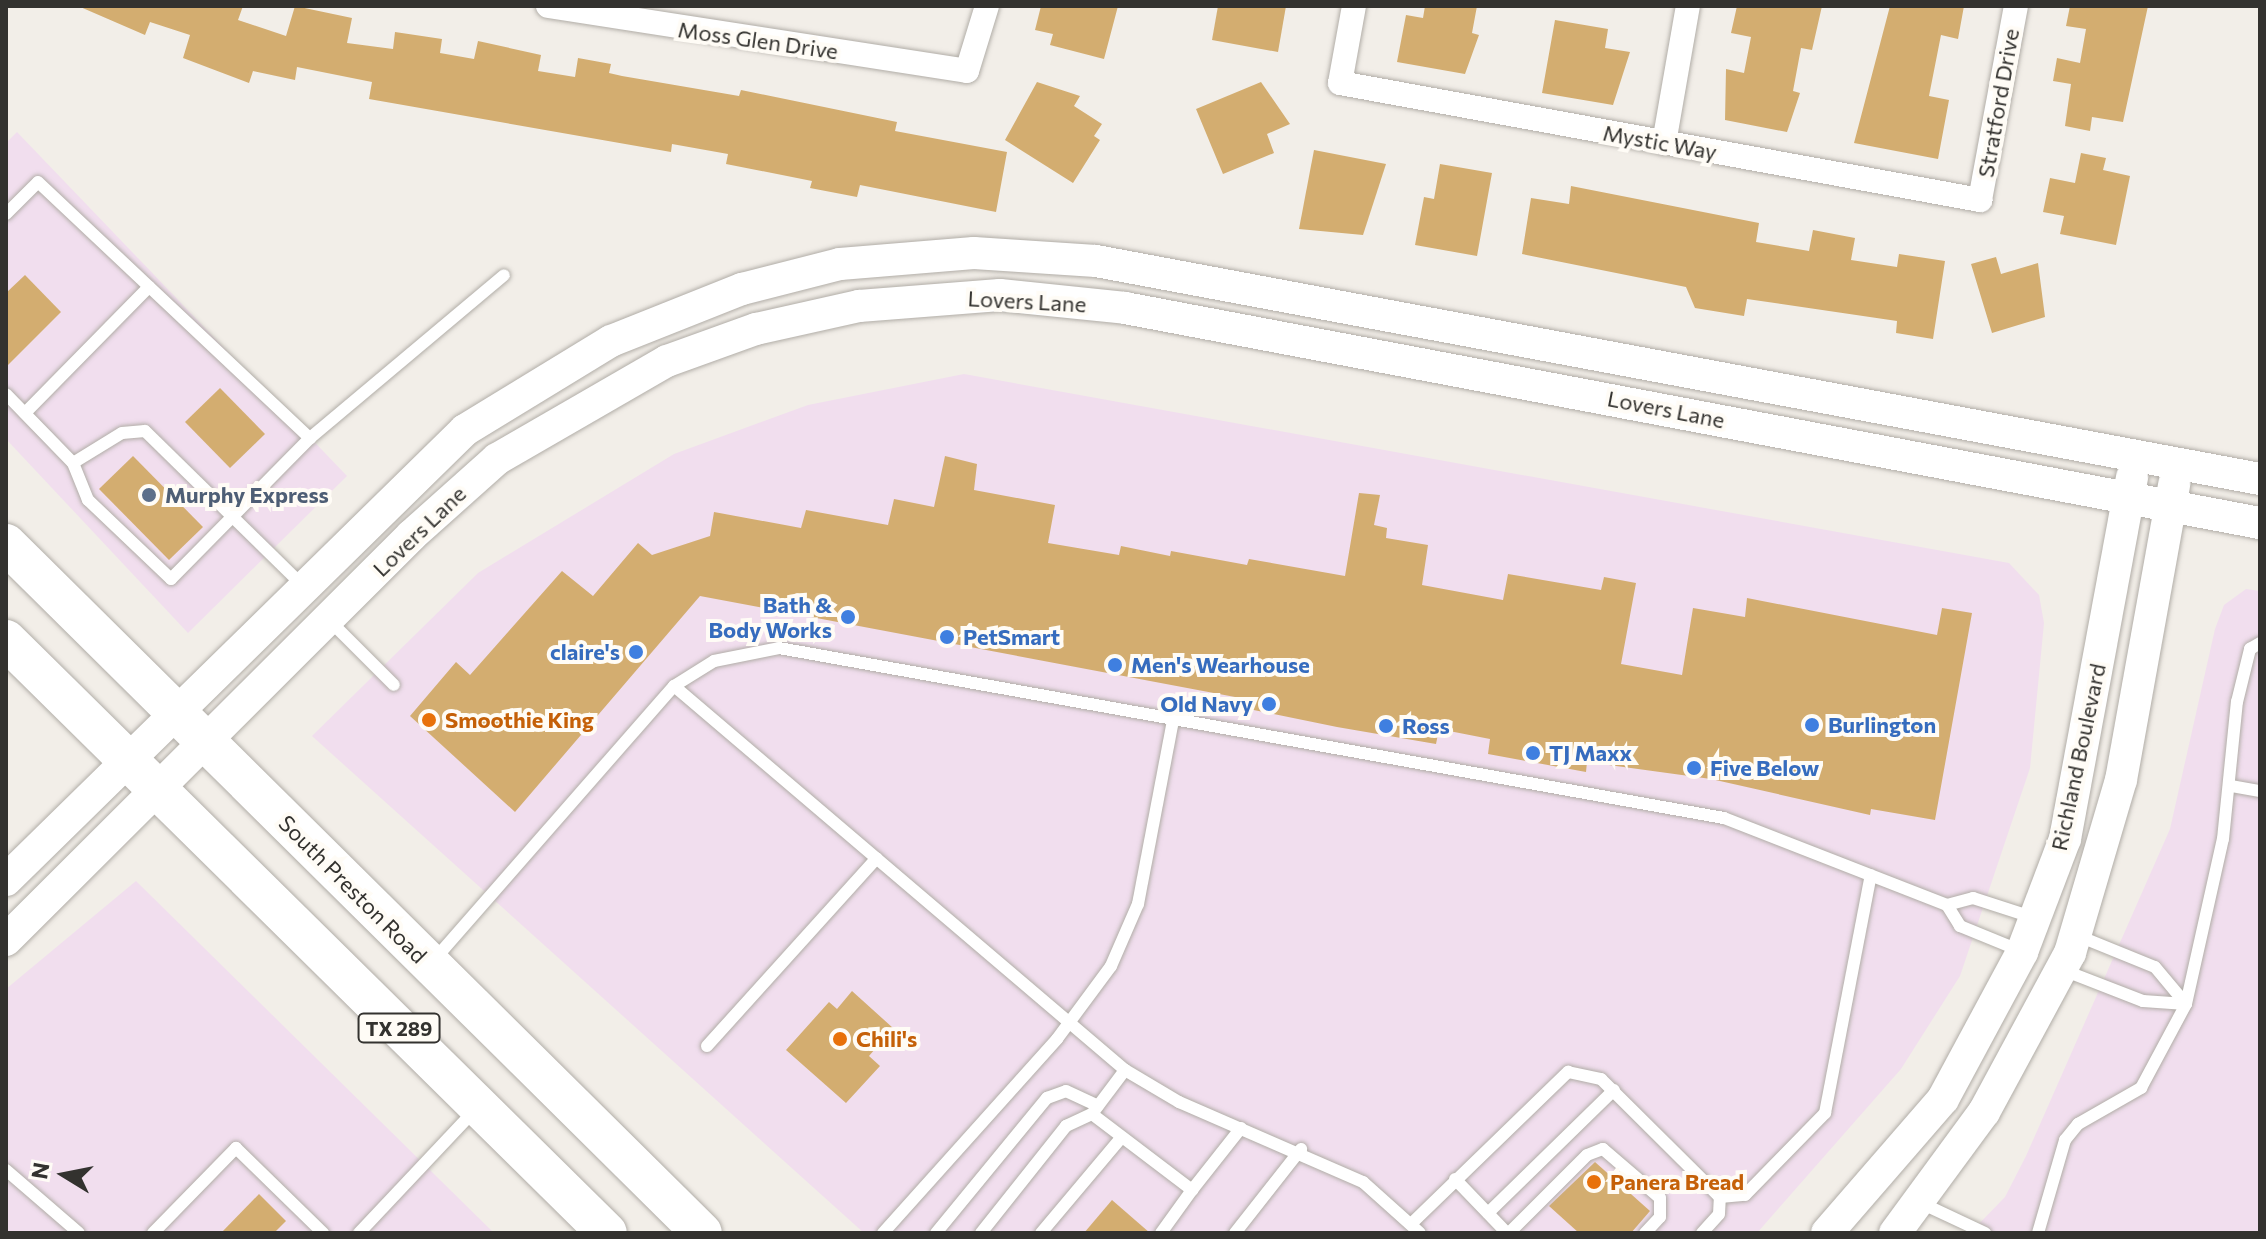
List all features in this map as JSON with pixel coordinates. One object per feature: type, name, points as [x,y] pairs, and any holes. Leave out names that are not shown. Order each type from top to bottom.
[{"type":"main road","name":"South Preston Road","points":[[6,544],[174,714],[702,1233]]},
{"type":"main road","name":"TX 289","points":[[6,640],[607,1233]]},
{"type":"street","name":"Moss Glen Drive","points":[[548,6],[967,71],[987,6]]},
{"type":"street","name":"Mystic Way","points":[[1354,6],[1340,83],[1980,200]]},
{"type":"street","points":[[1664,143],[1688,6]]},
{"type":"street","name":"Stratford Drive","points":[[1980,200],[2016,6]]},
{"type":"street","name":"Lovers Lane","points":[[6,880],[301,584],[465,430],[611,341],[785,276],[940,253],[1096,261],[2260,479]]},
{"type":"street","name":"Lovers Lane","points":[[6,940],[328,619],[497,459],[625,381],[756,329],[919,299],[1000,295],[1125,308],[2260,523]]},
{"type":"street","name":"Richland Boulevard","points":[[1827,1233],[1943,1099],[2022,952],[2065,839],[2136,454]]},
{"type":"street","name":"Richland Boulevard","points":[[1895,1233],[1921,1203],[1984,1112],[2076,935],[2121,780],[2178,462]]},
{"type":"street","points":[[2035,918],[2076,935]]},
{"type":"street","points":[[2022,952],[2061,969]]},
{"type":"lane","points":[[6,214],[38,182],[310,438]]},
{"type":"lane","points":[[6,394],[73,463],[88,500],[171,579],[235,518],[310,438],[504,275]]},
{"type":"lane","points":[[25,413],[149,287]]},
{"type":"lane","points":[[73,463],[122,433],[145,431],[301,584]]},
{"type":"lane","points":[[328,619],[394,685]]},
{"type":"lane","points":[[2038,1233],[2065,1140],[2078,1124],[2141,1088],[2165,1056],[2186,1004],[2231,786],[2237,702],[2250,649],[2260,643]]},
{"type":"lane","points":[[429,966],[674,686],[735,654],[796,648],[1724,818],[1947,905],[1973,898],[2035,918]]},
{"type":"lane","points":[[674,686],[877,858],[1067,1026],[1125,1070],[1241,1128],[1301,1149],[1363,1182],[1416,1228],[1455,1179],[1568,1072],[1588,1073],[1614,1090],[1720,1197],[1719,1214],[1702,1233]]},
{"type":"lane","points":[[883,1233],[1067,1026],[1111,966],[1138,904],[1174,716]]},
{"type":"lane","points":[[2231,786],[2260,791]]},
{"type":"lane","points":[[707,1046],[877,858]]},
{"type":"lane","points":[[1720,1197],[1745,1195],[1825,1113],[1871,875]]},
{"type":"lane","points":[[1947,905],[1960,926],[2022,952]]},
{"type":"lane","points":[[2076,935],[2155,967],[2186,1004]]},
{"type":"lane","points":[[2061,969],[2143,1001],[2186,1004]]},
{"type":"lane","points":[[981,1233],[1066,1126],[1095,1110],[1125,1070]]},
{"type":"lane","points":[[1488,1213],[1614,1090]]},
{"type":"lane","points":[[936,1233],[1047,1098],[1066,1091],[1095,1110],[1121,1138],[1192,1190]]},
{"type":"lane","points":[[359,1233],[478,1107]]},
{"type":"lane","points":[[1161,1233],[1241,1128]]},
{"type":"lane","points":[[1041,1233],[1121,1138]]},
{"type":"lane","points":[[153,1233],[236,1148],[316,1231]]},
{"type":"lane","points":[[1235,1233],[1301,1149]]},
{"type":"lane","points":[[1455,1179],[1508,1233],[1587,1155],[1603,1149],[1660,1198],[1660,1217],[1645,1233]]},
{"type":"lane","points":[[6,1170],[79,1233]]},
{"type":"lane","points":[[1921,1203],[1985,1233]]},
{"type":"shaded area","points":[[17,132],[347,476],[188,633],[6,439],[6,143]]},
{"type":"shaded area","points":[[964,374],[2009,563],[2039,595],[2044,623],[2030,768],[1960,976],[1901,1069],[1757,1233],[864,1233],[312,736],[478,573],[674,454],[808,405]]},
{"type":"shaded area","points":[[2246,589],[2260,591],[2260,1233],[1970,1233],[2005,1197],[2026,1156],[2170,829],[2215,629],[2224,605]]},
{"type":"shaded area","points":[[136,881],[494,1233],[6,1233],[6,989]]},
{"type":"building","points":[[78,6],[243,6],[238,20],[286,36],[295,6],[352,18],[347,43],[393,49],[395,32],[442,39],[440,53],[474,59],[478,41],[541,55],[538,71],[575,77],[578,58],[611,64],[609,73],[622,76],[739,96],[741,90],[897,122],[895,131],[1007,152],[996,212],[860,185],[857,197],[810,188],[812,181],[726,164],[728,154],[672,144],[671,152],[369,99],[372,82],[297,67],[295,80],[253,71],[249,83],[183,58],[190,35],[150,22],[145,35]]},
{"type":"building","points":[[1041,6],[1118,6],[1104,59],[1050,45],[1053,34],[1035,30]]},
{"type":"building","points":[[1218,6],[1286,6],[1278,52],[1212,40]]},
{"type":"building","points":[[1425,6],[1477,6],[1472,33],[1479,35],[1465,74],[1397,62],[1406,15],[1423,18]]},
{"type":"building","points":[[1737,6],[1822,6],[1812,50],[1801,48],[1793,91],[1800,93],[1787,132],[1725,120],[1726,69],[1744,73],[1751,37],[1731,33]]},
{"type":"building","points":[[1890,6],[1964,6],[1958,39],[1941,35],[1929,96],[1949,100],[1938,159],[1854,143]]},
{"type":"building","points":[[2070,6],[2148,6],[2123,122],[2092,117],[2090,131],[2065,126],[2071,84],[2053,81],[2057,58],[2080,63],[2086,29],[2066,26]]},
{"type":"building","points":[[1555,20],[1608,29],[1605,48],[1630,52],[1613,105],[1542,93]]},
{"type":"building","points":[[1037,82],[1080,96],[1074,106],[1102,124],[1094,136],[1100,140],[1073,183],[1005,140]]},
{"type":"building","points":[[1261,82],[1290,124],[1267,134],[1274,153],[1223,174],[1196,109]]},
{"type":"building","points":[[1314,150],[1386,164],[1363,235],[1299,229]]},
{"type":"building","points":[[2081,153],[2106,158],[2103,170],[2130,176],[2116,245],[2060,234],[2064,216],[2043,212],[2050,178],[2075,183]]},
{"type":"building","points":[[1440,164],[1492,173],[1477,256],[1415,245],[1424,197],[1434,199]]},
{"type":"building","points":[[1571,186],[1759,223],[1756,242],[1809,251],[1813,230],[1855,238],[1851,260],[1897,267],[1899,254],[1945,261],[1933,339],[1896,333],[1897,321],[1747,299],[1744,316],[1695,308],[1686,287],[1522,254],[1531,198],[1569,204]]},
{"type":"building","points":[[1996,257],[2001,274],[2038,263],[2045,317],[1992,333],[1971,264]]},
{"type":"building","points":[[25,275],[61,312],[6,367],[6,293]]},
{"type":"building","points":[[220,388],[265,434],[230,468],[185,422]]},
{"type":"building","points":[[133,456],[203,527],[169,560],[99,489]]},
{"type":"building","points":[[945,456],[977,464],[974,490],[1055,505],[1048,543],[1119,555],[1121,546],[1170,556],[1171,551],[1247,565],[1249,559],[1345,576],[1359,493],[1380,495],[1374,525],[1387,528],[1386,538],[1428,545],[1422,585],[1503,600],[1508,574],[1601,590],[1604,577],[1636,583],[1621,664],[1682,675],[1693,608],[1745,617],[1747,598],[1937,635],[1942,608],[1972,613],[1935,820],[1871,809],[1870,815],[1711,779],[1587,762],[1586,772],[1488,754],[1490,739],[1439,729],[1436,744],[1337,727],[1234,706],[1235,697],[700,596],[515,812],[410,716],[456,662],[470,675],[562,571],[593,596],[638,543],[652,555],[710,536],[714,512],[801,528],[806,510],[888,525],[894,499],[934,507]]},
{"type":"building","name":"Chili's","points":[[852,991],[893,1028],[869,1056],[880,1066],[846,1103],[786,1050],[829,1002],[837,1009]]},
{"type":"building","name":"Panera Bread","points":[[1595,1162],[1650,1211],[1631,1233],[1579,1233],[1549,1206]]},
{"type":"building","points":[[259,1194],[286,1221],[274,1233],[221,1233]]},
{"type":"building","points":[[1112,1200],[1150,1233],[1084,1233]]},
{"type":"place","name":"Murphy Express","points":[[149,495]]},
{"type":"place","name":"Bath & Body Works","points":[[848,617]]},
{"type":"place","name":"PetSmart","points":[[947,637]]},
{"type":"place","name":"claire's","points":[[636,652]]},
{"type":"place","name":"Men's Wearhouse","points":[[1115,665]]},
{"type":"place","name":"Old Navy","points":[[1269,704]]},
{"type":"place","name":"Smoothie King","points":[[429,720]]},
{"type":"place","name":"Burlington","points":[[1812,725]]},
{"type":"place","name":"Ross","points":[[1386,726]]},
{"type":"place","name":"TJ Maxx","points":[[1533,753]]},
{"type":"place","name":"Five Below","points":[[1694,768]]},
{"type":"place","name":"Chili's","points":[[840,1039]]},
{"type":"place","name":"Panera Bread","points":[[1594,1182]]}]
